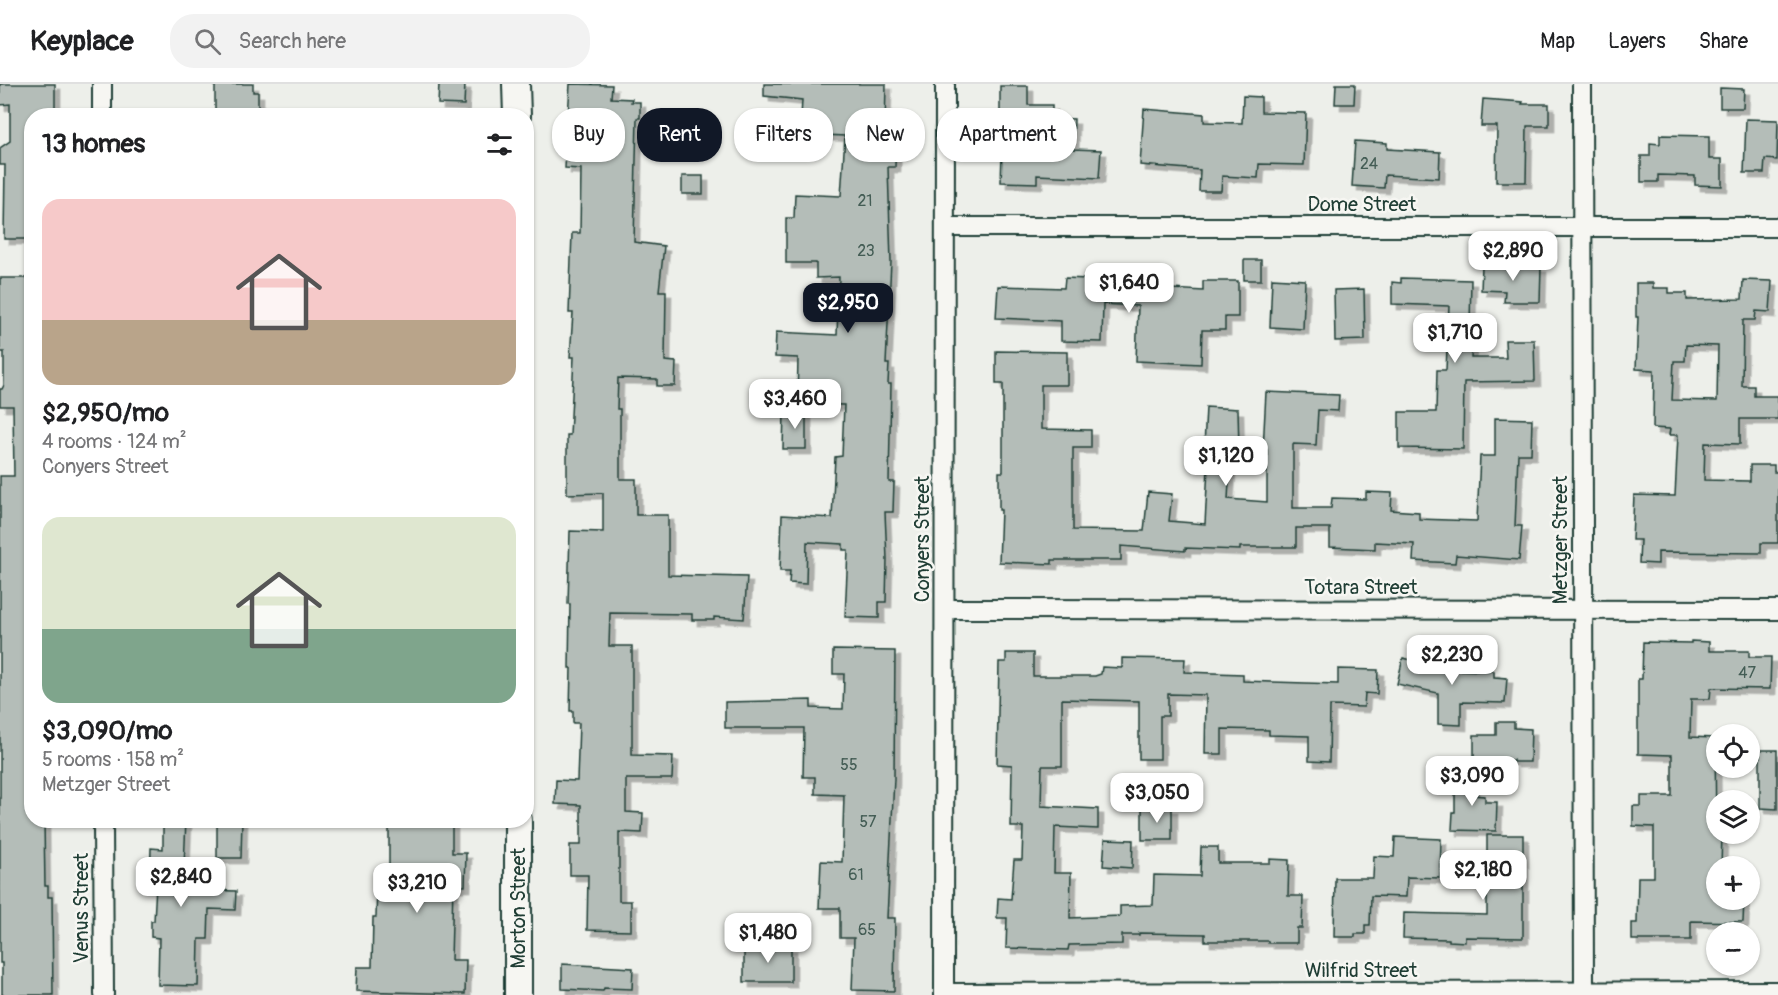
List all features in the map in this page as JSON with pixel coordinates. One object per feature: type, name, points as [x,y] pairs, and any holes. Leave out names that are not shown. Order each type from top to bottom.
[{"type":"street","points":[[102,84],[102,108]]},
{"type":"street","points":[[516,84],[517,108]]},
{"type":"street","name":"Conyers Street","points":[[944,994],[945,84]]},
{"type":"street","name":"Metzger Street","points":[[1582,84],[1584,993]]},
{"type":"street","name":"Dome Street","points":[[945,227],[1778,227]]},
{"type":"street","name":"Totara Street","points":[[945,609],[1778,610]]},
{"type":"street","name":"Venus Street","points":[[103,828],[104,995]]},
{"type":"street","name":"Morton Street","points":[[518,828],[518,995]]},
{"type":"street","name":"Wilfrid Street","points":[[944,994],[1778,992]]},
{"type":"building","points":[[0,84],[55,84],[55,108],[24,108],[24,239],[4,239],[5,165],[0,165],[0,148],[10,141],[10,104],[0,105]]},
{"type":"building","points":[[215,84],[253,84],[253,92],[258,92],[258,108],[215,108]]},
{"type":"building","points":[[439,84],[465,84],[464,105],[438,104]]},
{"type":"building","points":[[570,84],[612,85],[611,98],[632,99],[631,102],[640,102],[640,108],[637,108],[634,242],[664,246],[659,291],[666,291],[665,361],[676,362],[675,386],[657,386],[657,379],[618,378],[620,479],[636,479],[636,515],[668,515],[668,575],[747,577],[744,619],[714,617],[714,620],[692,620],[692,614],[610,613],[609,646],[632,646],[632,755],[673,756],[672,779],[626,779],[626,812],[643,813],[642,833],[619,832],[619,901],[631,901],[631,931],[587,930],[588,875],[570,875],[570,845],[581,845],[581,805],[555,804],[556,780],[577,781],[579,723],[573,723],[573,711],[570,711],[570,604],[568,604],[570,531],[603,532],[603,493],[567,494],[567,435],[570,435],[574,357],[570,357],[573,313],[569,313],[572,233],[580,233],[581,169],[565,168],[565,162],[625,162],[625,108],[569,108]]},
{"type":"building","points":[[764,84],[886,84],[885,108],[845,108],[845,136],[833,135],[833,108],[802,108],[802,100],[764,96]]},
{"type":"building","points":[[1336,84],[1355,84],[1354,104],[1335,104]]},
{"type":"building","points":[[1000,86],[1028,86],[1028,105],[1052,105],[1052,108],[1000,108]]},
{"type":"building","points":[[1720,88],[1744,89],[1743,108],[1720,108]]},
{"type":"building","points":[[1243,96],[1261,97],[1261,112],[1306,113],[1304,165],[1259,164],[1258,178],[1222,176],[1221,191],[1199,191],[1200,170],[1140,165],[1144,109],[1204,114],[1204,122],[1242,123]]},
{"type":"building","points":[[1483,99],[1523,102],[1522,104],[1549,104],[1549,126],[1527,126],[1526,182],[1496,182],[1497,126],[1481,126]]},
{"type":"building","points":[[1746,119],[1778,120],[1777,160],[1765,159],[1764,173],[1744,173]]},
{"type":"building","points":[[1660,135],[1709,136],[1709,159],[1722,159],[1722,186],[1695,185],[1695,176],[1658,175],[1658,182],[1641,182],[1641,156],[1650,156],[1650,143],[1660,144]]},
{"type":"building","points":[[845,136],[845,162],[895,162],[895,167],[888,167],[891,262],[886,364],[889,364],[888,384],[891,384],[889,482],[894,482],[893,512],[885,512],[886,602],[879,602],[879,618],[845,617],[848,550],[843,550],[843,544],[807,542],[806,584],[789,583],[790,571],[780,571],[782,515],[832,518],[835,457],[842,456],[844,405],[797,404],[798,358],[775,357],[776,332],[837,335],[839,277],[816,278],[816,263],[786,263],[786,218],[794,218],[795,194],[841,196]]},
{"type":"building","points":[[1355,141],[1387,143],[1387,149],[1440,152],[1439,178],[1385,175],[1384,188],[1352,186]]},
{"type":"building","points":[[1077,149],[1101,150],[1099,178],[1037,175],[1037,183],[1001,182],[1002,162],[1077,162]]},
{"type":"building","points":[[682,176],[703,176],[703,194],[682,194]]},
{"type":"building","points":[[1244,260],[1261,260],[1261,280],[1244,280]]},
{"type":"building","points":[[1482,266],[1541,267],[1540,302],[1504,302],[1505,291],[1481,290]]},
{"type":"building","points":[[0,278],[24,278],[24,828],[44,828],[45,886],[48,886],[48,897],[52,897],[53,995],[2,995],[2,963],[0,963],[0,476],[14,476],[13,406],[0,406],[0,389],[4,385],[4,352],[0,352]]},
{"type":"building","points":[[1065,278],[1110,280],[1110,285],[1203,291],[1203,281],[1238,281],[1238,317],[1225,317],[1225,330],[1202,330],[1201,364],[1136,361],[1138,306],[1103,304],[1102,342],[1061,341],[1061,321],[996,318],[998,286],[1064,288]]},
{"type":"building","points":[[1272,278],[1305,280],[1303,329],[1270,327]]},
{"type":"building","points":[[1401,278],[1471,280],[1470,325],[1473,325],[1471,358],[1506,358],[1505,340],[1534,340],[1535,381],[1464,382],[1463,449],[1399,448],[1399,412],[1436,412],[1437,370],[1446,370],[1449,306],[1392,304],[1392,282],[1401,283]]},
{"type":"building","points":[[1743,280],[1772,281],[1770,312],[1756,311],[1755,320],[1743,320],[1742,386],[1754,386],[1754,396],[1778,396],[1778,419],[1740,419],[1740,444],[1705,443],[1704,480],[1750,481],[1750,465],[1774,465],[1774,472],[1778,472],[1778,543],[1761,543],[1761,553],[1658,552],[1658,564],[1639,563],[1640,540],[1632,540],[1634,495],[1675,496],[1678,435],[1669,435],[1670,429],[1653,428],[1654,370],[1636,369],[1638,317],[1636,317],[1636,283],[1653,283],[1653,288],[1669,288],[1669,293],[1687,293],[1687,300],[1742,299]],"holes":[[[1686,345],[1718,346],[1717,401],[1672,400],[1674,361],[1685,361]]]},
{"type":"building","points":[[1364,289],[1365,340],[1335,341],[1334,290]]},
{"type":"building","points":[[996,351],[1067,352],[1067,385],[1041,385],[1041,429],[1091,430],[1091,448],[1073,448],[1073,530],[1144,531],[1148,492],[1172,494],[1169,521],[1205,524],[1208,467],[1203,467],[1206,407],[1238,409],[1239,449],[1231,449],[1228,499],[1267,502],[1267,450],[1263,450],[1266,392],[1339,395],[1338,411],[1318,410],[1316,445],[1293,444],[1293,508],[1331,508],[1332,498],[1366,499],[1366,492],[1392,493],[1391,510],[1419,512],[1419,519],[1477,521],[1480,456],[1495,456],[1495,418],[1532,419],[1531,454],[1518,454],[1515,526],[1522,526],[1519,560],[1456,555],[1455,563],[1413,561],[1414,544],[1375,542],[1375,549],[1330,547],[1330,528],[1296,528],[1296,547],[1240,547],[1240,550],[1185,548],[1185,551],[1121,546],[1121,560],[1052,560],[1052,564],[999,562],[1001,510],[999,510],[999,472],[1003,472],[1003,384],[996,384]]},
{"type":"building","points":[[784,411],[806,411],[806,449],[783,449]]},
{"type":"building","points":[[1691,641],[1709,642],[1709,651],[1749,651],[1749,657],[1771,657],[1770,689],[1711,688],[1710,699],[1691,699],[1690,737],[1706,738],[1706,778],[1715,778],[1716,790],[1706,790],[1706,844],[1722,844],[1721,856],[1706,856],[1706,910],[1744,910],[1743,922],[1691,921],[1691,940],[1632,940],[1632,923],[1637,923],[1638,877],[1654,877],[1654,827],[1633,826],[1633,806],[1641,806],[1641,796],[1672,796],[1672,755],[1638,754],[1638,679],[1642,679],[1643,642],[1691,643]]},
{"type":"building","points":[[833,650],[895,651],[894,779],[887,918],[895,918],[894,991],[852,990],[854,938],[840,938],[840,908],[819,908],[821,861],[842,862],[844,795],[815,794],[815,777],[803,777],[804,728],[725,728],[725,702],[811,700],[811,708],[843,709],[844,674],[833,674]]},
{"type":"building","points":[[1006,653],[1033,653],[1033,676],[1095,676],[1101,674],[1102,667],[1122,668],[1122,658],[1185,659],[1184,672],[1243,674],[1243,681],[1338,684],[1338,669],[1378,670],[1377,694],[1365,693],[1364,707],[1330,706],[1329,762],[1309,761],[1309,736],[1269,735],[1269,730],[1222,729],[1222,754],[1205,754],[1206,695],[1168,694],[1168,716],[1160,716],[1160,759],[1139,759],[1139,701],[1062,699],[1062,766],[1042,766],[1041,806],[1098,809],[1098,829],[1055,827],[1054,873],[1071,873],[1070,918],[1120,916],[1120,906],[1153,905],[1154,875],[1200,876],[1201,847],[1218,847],[1218,863],[1270,863],[1270,859],[1289,860],[1288,896],[1303,896],[1302,928],[1297,928],[1297,943],[1205,941],[1205,934],[1139,933],[1139,935],[1122,935],[1122,944],[1069,945],[1068,950],[1006,948],[1007,918],[997,918],[998,898],[1011,899],[1014,860],[1022,860],[1023,827],[1011,827],[1012,765],[997,764],[999,662],[1006,662]]},
{"type":"building","points":[[1444,654],[1446,660],[1449,659],[1453,670],[1494,671],[1494,677],[1507,678],[1505,703],[1461,702],[1461,725],[1438,724],[1438,693],[1397,684],[1403,658],[1416,661]]},
{"type":"building","points":[[1496,722],[1514,722],[1514,728],[1531,729],[1530,762],[1474,760],[1474,735],[1496,735]]},
{"type":"building","points":[[1760,750],[1777,750],[1777,809],[1760,808]]},
{"type":"building","points":[[1455,771],[1474,771],[1473,795],[1485,796],[1485,802],[1497,802],[1496,831],[1452,830],[1453,812],[1455,812]]},
{"type":"building","points":[[1142,807],[1172,807],[1172,840],[1142,840]]},
{"type":"building","points":[[163,828],[186,828],[184,867],[205,867],[204,890],[236,891],[235,910],[209,909],[208,939],[199,939],[198,986],[158,985],[159,938],[151,937],[156,885],[150,885],[151,848],[163,849]]},
{"type":"building","points":[[217,828],[242,828],[241,858],[217,858]]},
{"type":"building","points":[[389,828],[452,828],[452,853],[466,853],[465,886],[453,886],[451,960],[466,960],[465,994],[356,991],[357,967],[372,967],[373,917],[376,917],[377,888],[389,888]]},
{"type":"building","points":[[1487,835],[1523,835],[1523,938],[1465,937],[1465,942],[1449,941],[1449,939],[1403,938],[1404,913],[1487,915]]},
{"type":"building","points":[[1395,837],[1441,839],[1440,878],[1407,877],[1406,897],[1371,896],[1370,925],[1365,925],[1365,934],[1355,934],[1355,937],[1334,937],[1335,878],[1373,878],[1374,856],[1394,857]]},
{"type":"building","points":[[1105,839],[1133,840],[1132,868],[1103,866]]},
{"type":"building","points":[[744,946],[791,946],[791,982],[744,982]]},
{"type":"building","points":[[562,964],[633,968],[632,989],[604,988],[603,991],[562,989]]}]
